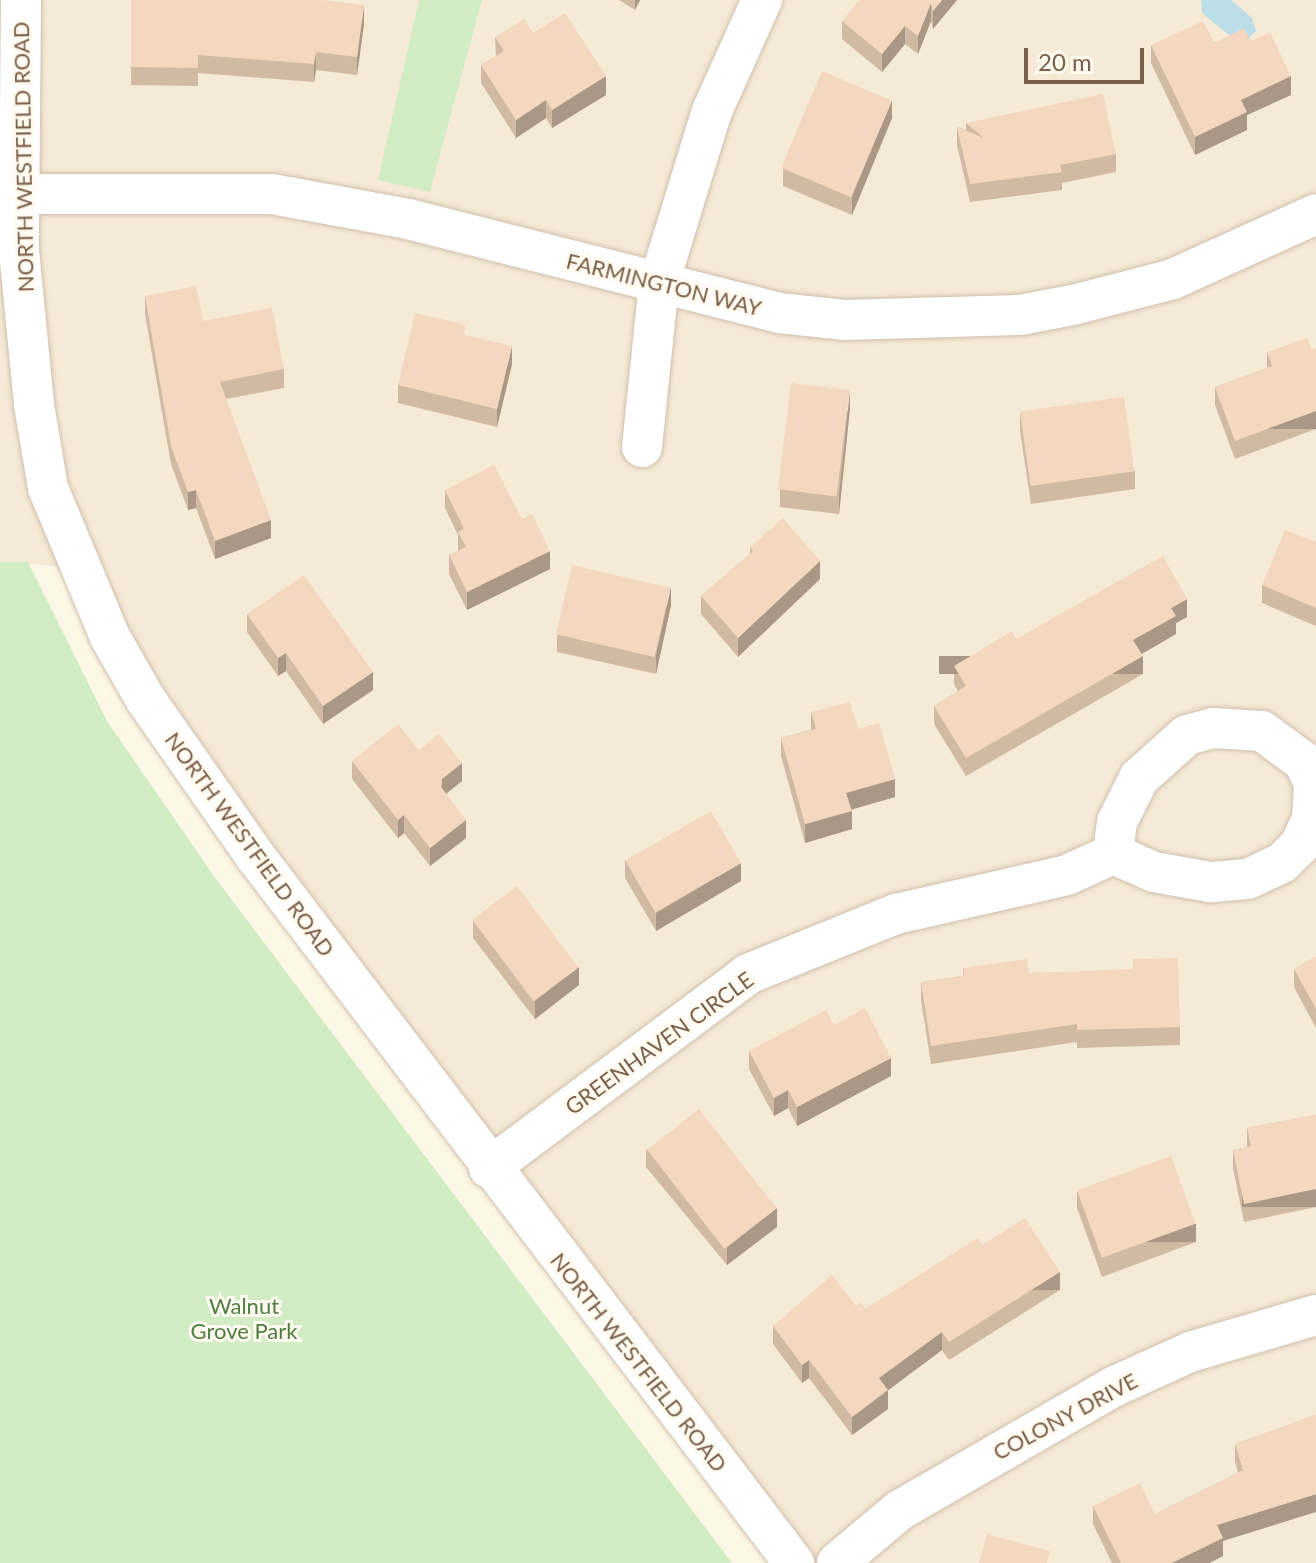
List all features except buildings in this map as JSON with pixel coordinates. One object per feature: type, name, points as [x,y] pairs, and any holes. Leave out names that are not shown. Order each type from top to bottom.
[{"type":"street","name":"NORTH WESTFIELD ROAD","points":[[21,0],[10,194],[34,405],[48,488],[110,637],[146,700],[256,857],[489,1168],[794,1563]]},
{"type":"street","points":[[642,447],[659,283],[712,111],[762,0]]},
{"type":"street","name":"FARMINGTON WAY","points":[[10,194],[272,194],[408,219],[779,313],[844,320],[1020,315],[1173,279],[1316,214]]},
{"type":"street","points":[[1213,728],[1262,731],[1304,762],[1314,783],[1312,819],[1300,845],[1282,863],[1247,879],[1210,882],[1182,877],[1113,854],[1117,822],[1139,778],[1187,735],[1213,728]]},
{"type":"street","name":"GREENHAVEN CIRCLE","points":[[489,1168],[748,974],[896,914],[1067,875],[1113,854]]},
{"type":"street","name":"COLONY DRIVE","points":[[837,1563],[900,1510],[1113,1387],[1190,1352],[1316,1315]]},
{"type":"shaded area","points":[[0,0],[1316,0],[1316,1563],[794,1563],[489,1168],[77,568],[0,562]]},
{"type":"green space","points":[[419,0],[482,0],[430,192],[378,180]]},
{"type":"green space","name":"Walnut Grove Park","points":[[0,562],[28,562],[107,721],[216,879],[732,1563],[0,1563]]},
{"type":"water","points":[[1201,0],[1231,0],[1252,18],[1256,31],[1248,39],[1229,35],[1202,13]]}]
